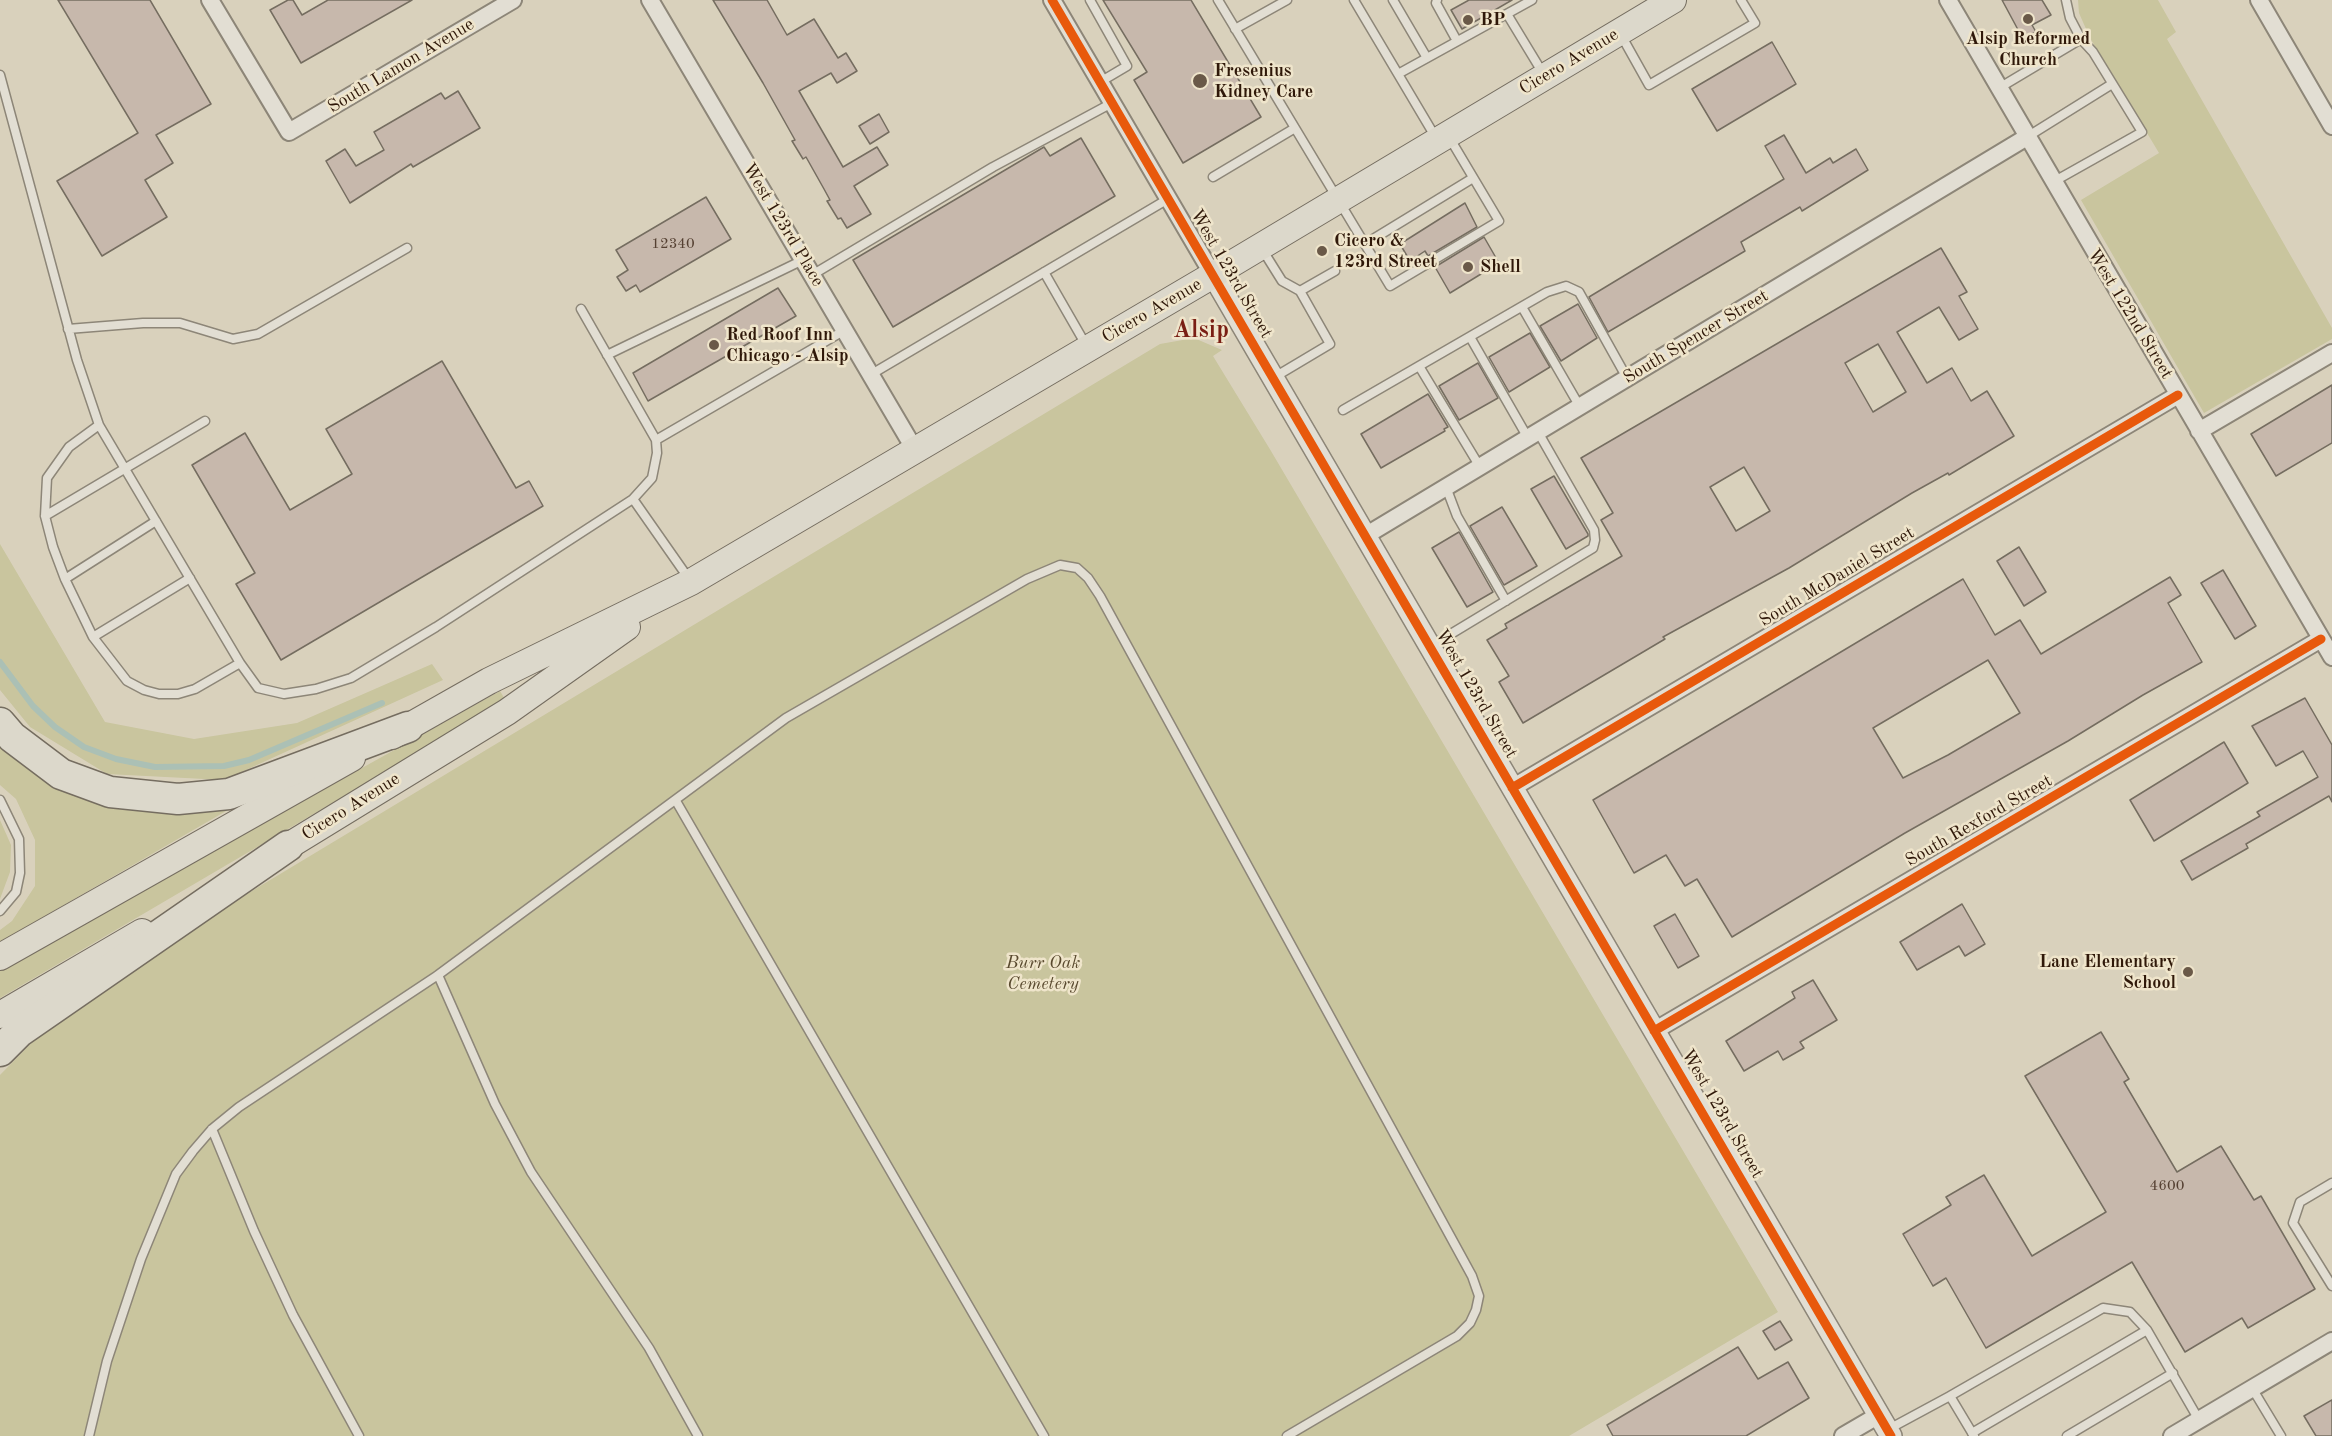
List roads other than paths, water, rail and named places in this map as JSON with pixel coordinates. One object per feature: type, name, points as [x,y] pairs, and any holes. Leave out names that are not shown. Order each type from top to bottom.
[{"type":"highway","points":[[0,723],[12,737],[61,774],[110,792],[178,799],[229,794],[408,727]]},
{"type":"highway","points":[[0,1051],[19,1032],[288,846]]},
{"type":"main road","name":"Cicero Avenue","points":[[0,957],[489,681],[691,582],[1674,0]]},
{"type":"main road","name":"Cicero Avenue","points":[[0,1015],[288,846],[507,712],[691,582]]},
{"type":"street","name":"South Lamon Avenue","points":[[210,0],[289,132],[513,0]]},
{"type":"street","name":"West 123rd Place","points":[[650,0],[915,450]]},
{"type":"street","name":"West 123rd Street","points":[[1052,0],[1885,1427]]},
{"type":"street","name":"West 122nd Street","points":[[1948,0],[2332,657]]},
{"type":"street","points":[[2259,0],[2332,126]]},
{"type":"street","name":"South Spencer Street","points":[[1365,536],[2027,137]]},
{"type":"street","points":[[2199,431],[2332,353]]},
{"type":"street","name":"South McDaniel Street","points":[[1512,788],[2178,395]]},
{"type":"street","name":"South Rexford Street","points":[[1654,1031],[2321,639]]},
{"type":"street","points":[[2172,1436],[2332,1341]]},
{"type":"street","points":[[1843,1436],[1885,1427]]},
{"type":"lane","points":[[1090,0],[1127,66],[1100,82]]},
{"type":"lane","points":[[1218,0],[1389,286],[1499,221],[1473,178],[1398,74],[1354,0]]},
{"type":"lane","points":[[1235,29],[1287,0]]},
{"type":"lane","points":[[1393,0],[1427,58]]},
{"type":"lane","points":[[1437,0],[1436,3],[1457,41]]},
{"type":"lane","points":[[1398,74],[1532,0]]},
{"type":"lane","points":[[1619,32],[1649,85],[1755,24],[1741,0]]},
{"type":"lane","points":[[2053,183],[2142,132],[2093,52],[2081,39],[2070,18],[2066,0]]},
{"type":"lane","points":[[1507,14],[1545,76]]},
{"type":"lane","points":[[1998,88],[2081,39]]},
{"type":"lane","points":[[0,75],[68,329],[99,425],[240,663],[258,688],[284,694],[316,689],[351,678],[436,627],[633,499],[652,478],[657,453],[656,440],[581,309]]},
{"type":"lane","points":[[2027,137],[2112,84]]},
{"type":"lane","points":[[812,275],[993,167],[1112,103]]},
{"type":"lane","points":[[1214,177],[1295,128]]},
{"type":"lane","points":[[1365,244],[1473,178]]},
{"type":"lane","points":[[870,375],[1168,199]]},
{"type":"lane","points":[[1261,246],[1282,281],[1300,291],[1330,344],[1273,378]]},
{"type":"lane","points":[[68,329],[143,323],[180,323],[233,339],[258,334],[407,248]]},
{"type":"lane","points":[[607,355],[803,260]]},
{"type":"lane","points":[[1300,291],[1335,271]]},
{"type":"lane","points":[[1044,272],[1088,348]]},
{"type":"lane","points":[[1343,410],[1547,292],[1566,286],[1579,292],[1627,378]]},
{"type":"lane","points":[[1522,307],[1580,407]]},
{"type":"lane","points":[[656,440],[845,330]]},
{"type":"lane","points":[[1430,647],[1584,555],[1593,548],[1595,540],[1594,530],[1470,337]]},
{"type":"lane","points":[[1419,366],[1480,467]]},
{"type":"lane","points":[[45,516],[205,421]]},
{"type":"lane","points":[[99,425],[69,447],[47,478],[45,516],[52,547],[93,637],[127,681],[144,690],[159,694],[178,694],[195,688],[240,663]]},
{"type":"lane","points":[[1446,487],[1457,516],[1506,601]]},
{"type":"lane","points":[[633,499],[691,582]]},
{"type":"lane","points":[[65,579],[156,521]]},
{"type":"lane","points":[[89,1436],[107,1361],[141,1259],[176,1174],[212,1129],[239,1107],[438,975],[786,718],[1027,579],[1060,565],[1077,568],[1088,578],[1106,607],[1472,1276],[1479,1296],[1470,1323],[1457,1336],[1287,1436]]},
{"type":"lane","points":[[93,637],[190,578]]},
{"type":"lane","points":[[0,800],[19,838],[20,873],[16,892],[0,911]]},
{"type":"lane","points":[[676,801],[1044,1436]]},
{"type":"lane","points":[[438,975],[495,1104],[531,1172],[649,1348],[698,1436]]},
{"type":"lane","points":[[212,1129],[254,1231],[293,1315],[359,1436]]},
{"type":"lane","points":[[2332,1183],[2300,1202],[2294,1223],[2332,1286]]},
{"type":"lane","points":[[1885,1427],[1950,1396],[2103,1308],[2130,1312],[2147,1330],[2199,1420]]},
{"type":"lane","points":[[1950,1396],[1973,1434],[2147,1330]]},
{"type":"lane","points":[[2067,1436],[2173,1373]]},
{"type":"lane","points":[[2252,1389],[2281,1436]]},
{"type":"waterway","points":[[0,662],[33,706],[55,727],[84,747],[116,759],[155,767],[224,766],[249,760],[382,703]]},
{"type":"place","name":"Alsip Reformed Church","points":[[2028,19]]},
{"type":"place","name":"BP","points":[[1468,20]]},
{"type":"place","name":"Fresenius Kidney Care","points":[[1200,81]]},
{"type":"place","name":"Cicero & 123rd Street","points":[[1322,251]]},
{"type":"place","name":"Shell","points":[[1468,267]]},
{"type":"place","name":"Red Roof Inn Chicago - Alsip","points":[[714,345]]},
{"type":"place","name":"Lane Elementary School","points":[[2188,972]]},
{"type":"district","name":"Alsip","points":[[1201,331]]},
{"type":"park label","name":"Burr Oak Cemetery","points":[[1043,973]]}]
